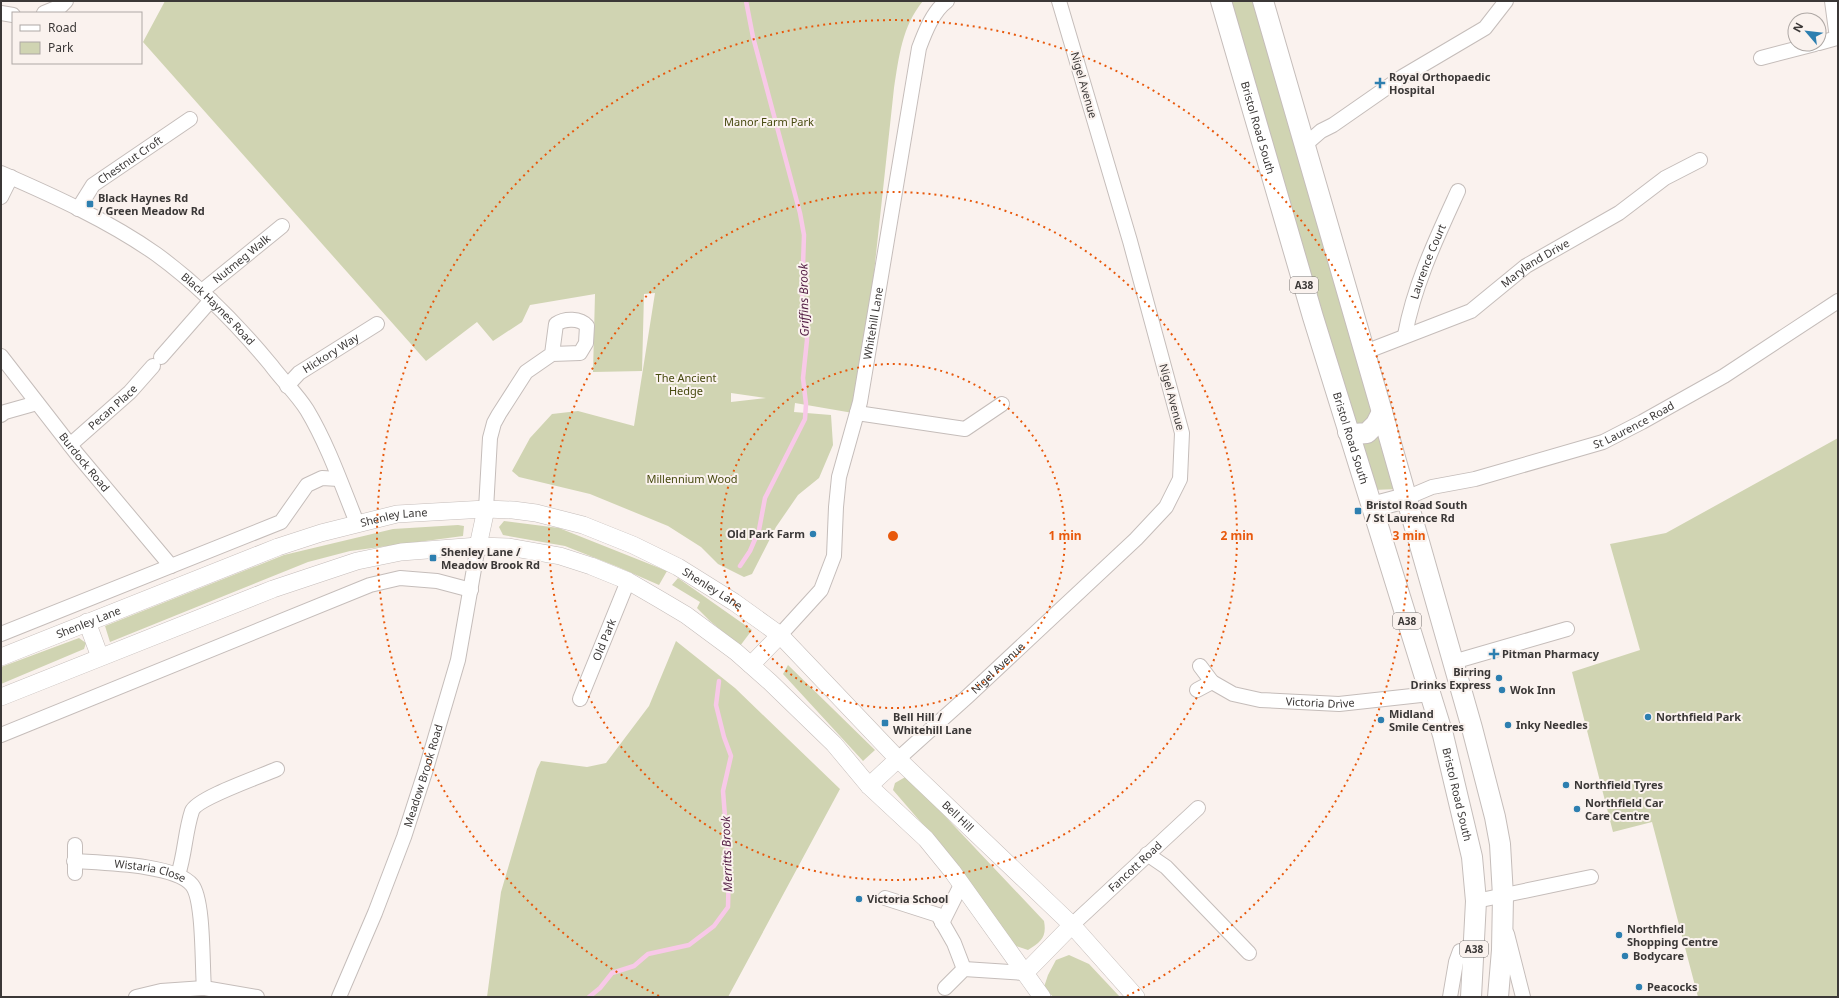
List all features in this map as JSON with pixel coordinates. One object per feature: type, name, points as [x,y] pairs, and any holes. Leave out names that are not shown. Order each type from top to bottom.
[{"type":"highway","name":"Bristol Road South","points":[[1221,1],[1287,231],[1443,736],[1472,858],[1476,901],[1471,997]]},
{"type":"highway","name":"A38","points":[[1263,1],[1306,144],[1453,662],[1495,817],[1500,844],[1504,896],[1498,997]]},
{"type":"highway","points":[[1348,432],[1354,434],[1367,433],[1376,424],[1382,412]]},
{"type":"highway","points":[[1372,507],[1406,498]]},
{"type":"main road","points":[[478,546],[486,509]]},
{"type":"main road","name":"Shenley Lane","points":[[1,657],[278,547],[357,523],[397,514],[486,509],[536,513],[583,525],[633,545],[678,567],[734,602],[780,635]]},
{"type":"main road","points":[[1,696],[211,612],[319,572],[401,552],[442,547],[509,547],[560,556],[628,581],[686,615],[751,665],[834,744],[869,786],[926,839],[961,884],[1042,997]]},
{"type":"main road","points":[[87,622],[100,657]]},
{"type":"main road","name":"Bell Hill","points":[[780,635],[898,759],[1072,925],[1136,997]]},
{"type":"main road","points":[[751,665],[780,635]]},
{"type":"main road","points":[[869,786],[898,759]]},
{"type":"main road","points":[[1025,973],[1072,925]]},
{"type":"street","points":[[46,12],[61,6],[66,1]]},
{"type":"street","name":"Whitehill Lane","points":[[780,635],[821,590],[834,556],[839,477],[857,413],[919,48],[926,30],[942,5],[947,1]]},
{"type":"street","name":"Nigel Avenue","points":[[898,759],[974,691],[1136,539],[1166,507],[1180,479],[1182,432],[1130,241],[1060,1]]},
{"type":"street","points":[[1306,144],[1320,131],[1333,125],[1402,77],[1485,28],[1506,1]]},
{"type":"street","points":[[1827,41],[1837,38],[1832,1]]},
{"type":"street","points":[[1,13],[12,15]]},
{"type":"street","points":[[1761,58],[1787,51]]},
{"type":"street","name":"Chestnut Croft","points":[[78,209],[93,185],[190,119]]},
{"type":"street","name":"Maryland Drive","points":[[1365,352],[1394,342],[1405,335],[1471,311],[1526,266],[1619,214],[1665,178],[1700,160]]},
{"type":"street","points":[[1,196],[6,175]]},
{"type":"street","name":"Black Haynes Road","points":[[6,175],[78,209],[156,254],[207,296],[248,337],[306,409],[316,427],[357,523]]},
{"type":"street","name":"Laurence Court","points":[[1405,335],[1409,310],[1430,252],[1458,191]]},
{"type":"street","name":"Nutmeg Walk","points":[[157,361],[207,296],[282,226]]},
{"type":"street","name":"St Laurence Road","points":[[1406,498],[1432,488],[1475,479],[1603,442],[1724,376],[1838,301]]},
{"type":"street","name":"Hickory Way","points":[[287,386],[299,373],[377,324]]},
{"type":"street","points":[[486,509],[490,438],[494,423],[526,372],[552,354]]},
{"type":"street","name":"Burdock Road","points":[[1,356],[70,445],[171,566]]},
{"type":"street","name":"Pecan Place","points":[[70,445],[130,392],[157,361]]},
{"type":"street","points":[[1,415],[5,412],[37,403]]},
{"type":"street","points":[[857,413],[965,429],[1002,404]]},
{"type":"street","points":[[1,634],[281,522],[307,486],[322,478],[339,479]]},
{"type":"street","name":"Meadow Brook Road","points":[[339,997],[376,913],[404,837],[458,660],[478,546]]},
{"type":"street","points":[[1,735],[370,585],[400,578],[437,581],[471,590]]},
{"type":"street","name":"Old Park","points":[[580,699],[628,581]]},
{"type":"street","points":[[1453,662],[1567,629]]},
{"type":"street","name":"Victoria Drive","points":[[1200,666],[1212,682],[1233,694],[1260,700],[1339,704],[1430,694]]},
{"type":"street","points":[[1197,690],[1212,682]]},
{"type":"street","points":[[178,875],[183,861],[192,810],[202,800],[277,769]]},
{"type":"street","name":"Fancott Road","points":[[1072,925],[1198,808]]},
{"type":"street","name":"Wistaria Close","points":[[75,845],[74,867],[155,868],[178,875],[192,885],[198,901],[204,988]]},
{"type":"street","points":[[1147,854],[1166,867],[1249,953]]},
{"type":"street","points":[[1476,901],[1591,877]]},
{"type":"street","points":[[942,923],[961,884]]},
{"type":"street","points":[[885,898],[938,915],[954,943],[964,969]]},
{"type":"street","points":[[1503,920],[1524,997]]},
{"type":"street","points":[[1450,997],[1460,951]]},
{"type":"street","points":[[945,988],[964,969],[1025,973]]},
{"type":"street","points":[[136,997],[161,991],[204,988],[257,997]]},
{"type":"green space","points":[[165,1],[923,1],[910,21],[902,42],[894,88],[860,402],[853,413],[795,403],[794,412],[831,415],[833,445],[819,478],[798,495],[776,527],[752,574],[744,577],[718,564],[701,547],[668,526],[590,494],[519,477],[512,471],[530,438],[552,414],[578,411],[634,426],[655,293],[644,294],[642,371],[593,372],[595,294],[530,305],[522,322],[493,341],[477,322],[426,361],[143,42]],"holes":[[[731,393],[766,398],[731,402]]]},
{"type":"green space","points":[[1231,1],[1253,1],[1372,410],[1368,423],[1359,426],[1349,417]]},
{"type":"green space","points":[[1382,434],[1398,489],[1373,490],[1358,441]]},
{"type":"green space","points":[[1838,438],[1838,997],[1698,997],[1652,822],[1613,832],[1572,672],[1640,650],[1610,544],[1666,533]]},
{"type":"green space","points":[[504,521],[559,528],[667,571],[659,585],[565,546],[503,535],[499,527]]},
{"type":"green space","points":[[458,525],[464,526],[463,536],[350,551],[308,562],[110,642],[105,626],[284,555],[393,529]]},
{"type":"green space","points":[[678,578],[752,630],[740,646],[697,608],[700,602],[672,585]]},
{"type":"green space","points":[[79,638],[86,643],[84,649],[1,684],[1,667]]},
{"type":"green space","points":[[676,641],[735,688],[840,789],[728,997],[487,997],[501,892],[537,769],[541,761],[587,767],[606,763],[649,706]]},
{"type":"green space","points":[[788,665],[875,750],[863,761],[783,674]]},
{"type":"green space","points":[[907,776],[1044,921],[1045,931],[1040,942],[1028,950],[1016,946],[944,849],[893,790],[895,783]]},
{"type":"green space","points":[[1069,955],[1089,964],[1120,997],[1053,997],[1044,987],[1048,975],[1056,960]]},
{"type":"waterway","name":"Griffins Brook","points":[[740,566],[750,551],[759,530],[765,498],[805,419],[806,404],[803,378],[807,340],[807,320],[802,295],[804,235],[800,213],[753,37],[746,1]]},
{"type":"waterway","name":"Merritts Brook","points":[[589,997],[600,988],[612,973],[634,966],[648,954],[689,945],[714,926],[728,907],[729,868],[723,791],[731,756],[724,737],[716,705],[719,681]]},
{"type":"place","name":"Royal Orthopaedic Hospital","points":[[1380,83]]},
{"type":"place","name":"Black Haynes Rd / Green Meadow Rd","points":[[90,204]]},
{"type":"place","name":"Bristol Road South / St Laurence Rd","points":[[1358,511]]},
{"type":"place","name":"Old Park Farm","points":[[813,534]]},
{"type":"place","name":"Shenley Lane / Meadow Brook Rd","points":[[433,558]]},
{"type":"place","name":"Pitman Pharmacy","points":[[1494,654]]},
{"type":"place","name":"Birring Drinks Express","points":[[1499,678]]},
{"type":"place","name":"Wok Inn","points":[[1502,690]]},
{"type":"place","name":"Northfield Park","points":[[1648,717]]},
{"type":"place","name":"Midland Smile Centres","points":[[1381,720]]},
{"type":"place","name":"Bell Hill / Whitehill Lane","points":[[885,723]]},
{"type":"place","name":"Inky Needles","points":[[1508,725]]},
{"type":"place","name":"Northfield Tyres","points":[[1566,785]]},
{"type":"place","name":"Northfield Car Care Centre","points":[[1577,809]]},
{"type":"place","name":"Victoria School","points":[[859,899]]},
{"type":"place","name":"Northfield Shopping Centre","points":[[1619,935]]},
{"type":"place","name":"Bodycare","points":[[1625,956]]},
{"type":"place","name":"Peacocks","points":[[1639,987]]},
{"type":"park label","name":"Manor Farm Park","points":[[769,122]]},
{"type":"park label","name":"The Ancient Hedge","points":[[686,384]]},
{"type":"park label","name":"Millennium Wood","points":[[692,479]]}]
